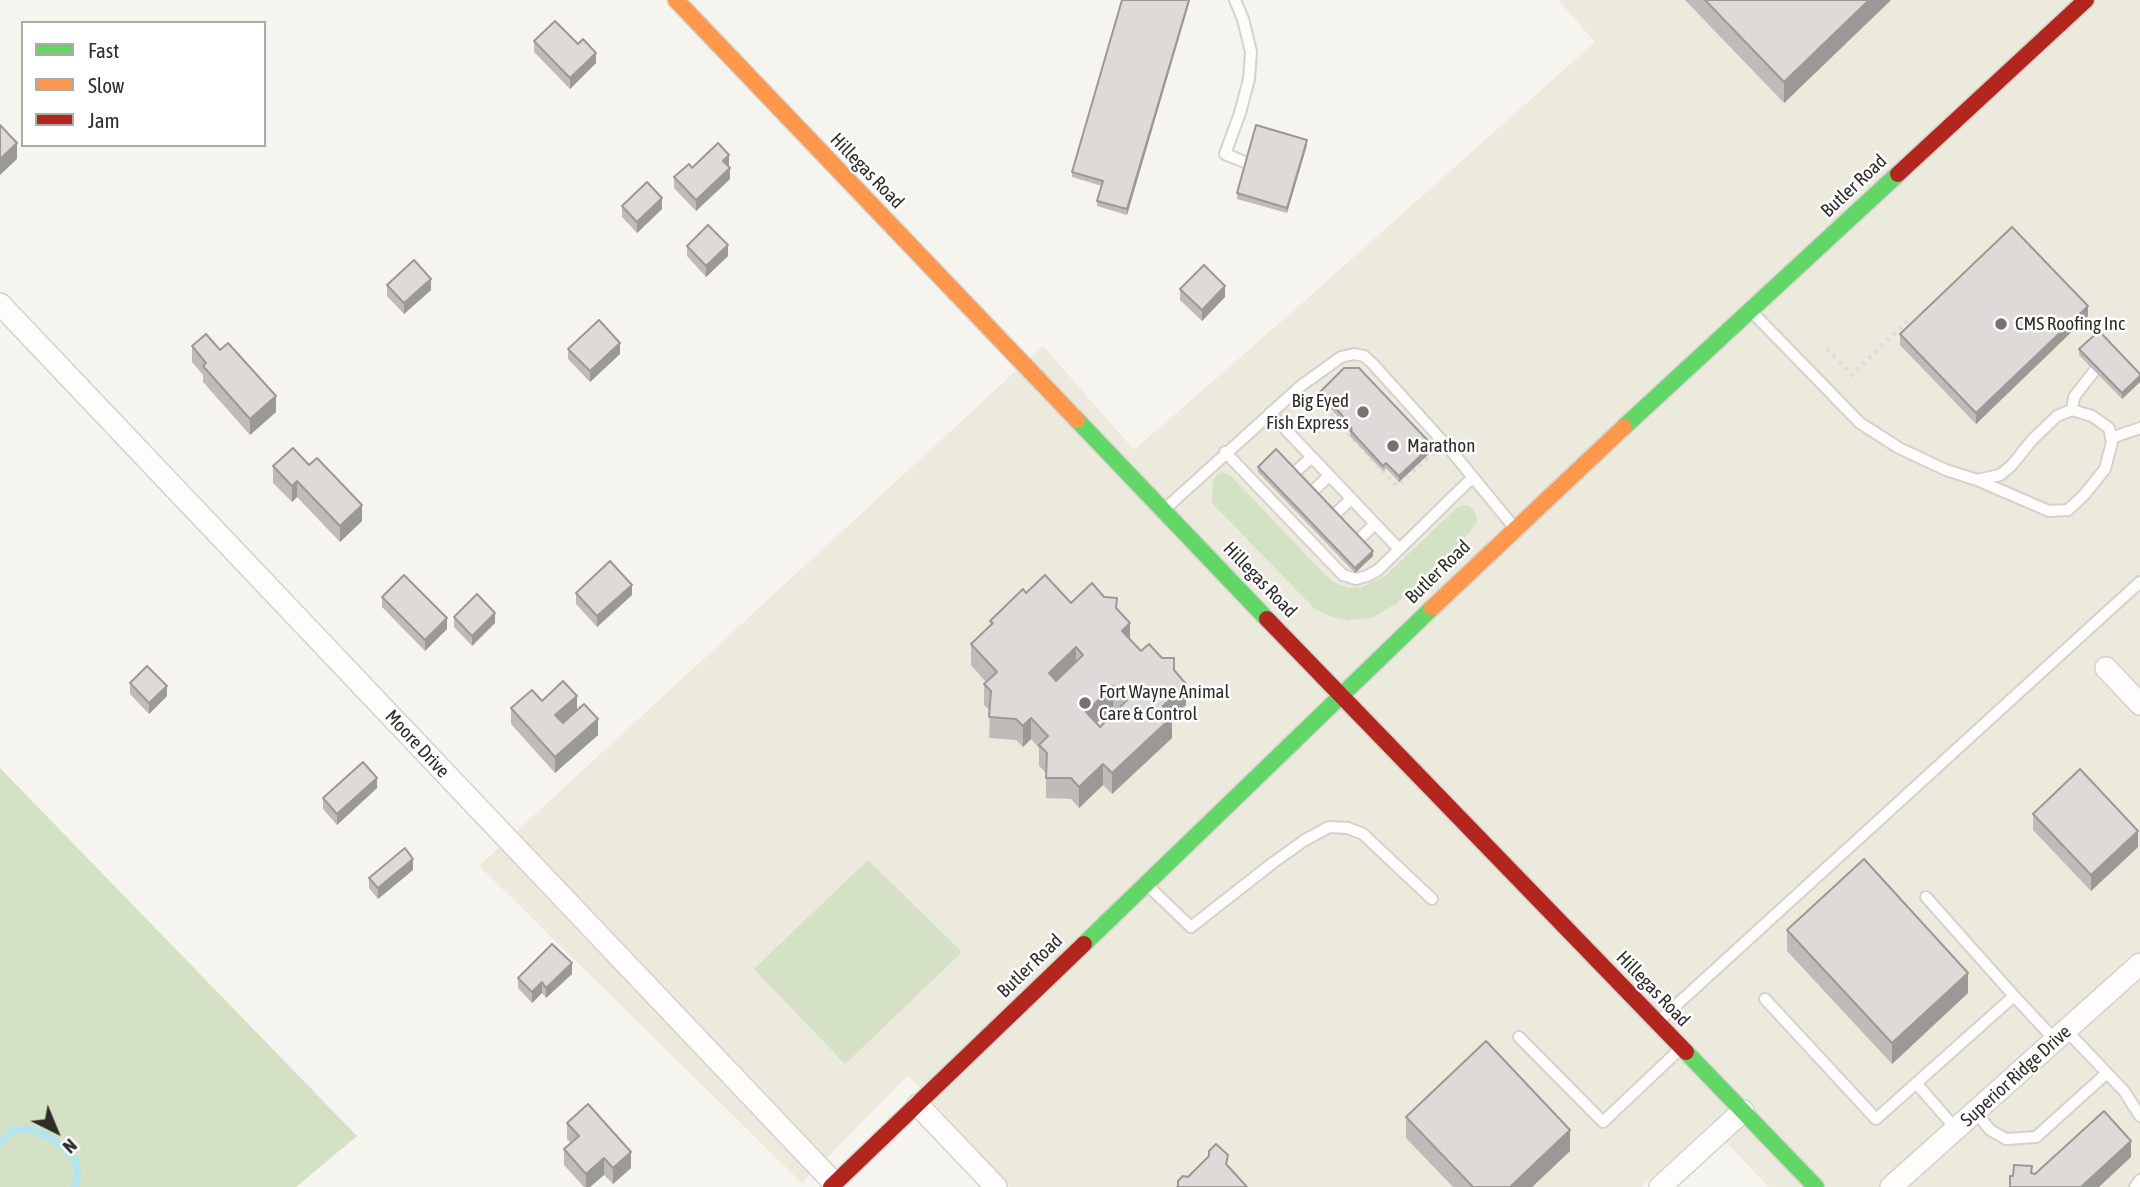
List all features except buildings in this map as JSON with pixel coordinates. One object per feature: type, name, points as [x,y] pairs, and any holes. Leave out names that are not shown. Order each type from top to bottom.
[{"type":"street","name":"Hillegas Road","points":[[676,0],[1340,695],[1816,1187]]},
{"type":"street","name":"Butler Road","points":[[832,1185],[1515,528],[2086,0]]},
{"type":"street","name":"Moore Drive","points":[[0,304],[832,1185]]},
{"type":"street","points":[[2106,668],[2140,704]]},
{"type":"street","name":"Superior Ridge Drive","points":[[1891,1187],[2140,965]]},
{"type":"street","points":[[918,1105],[996,1187]]},
{"type":"street","points":[[1660,1187],[1743,1111]]},
{"type":"lane","points":[[1235,0],[1251,52],[1249,79],[1225,154],[1247,163]]},
{"type":"lane","points":[[1750,310],[1860,423],[1899,448],[1946,470],[1977,480],[2049,511],[2068,510],[2105,469],[2112,442],[2109,428],[2092,416],[2072,410],[2057,416],[2000,475],[1977,480]]},
{"type":"lane","points":[[1163,510],[1314,374],[1341,357],[1354,354],[1364,356],[1515,528]]},
{"type":"lane","points":[[2072,410],[2074,397],[2095,370]]},
{"type":"lane","points":[[1270,413],[1399,550]]},
{"type":"lane","points":[[2111,438],[2140,428]]},
{"type":"lane","points":[[1225,452],[1272,494],[1336,561],[1343,575],[1356,579],[1378,570],[1473,477]]},
{"type":"lane","points":[[1294,473],[1311,457]]},
{"type":"lane","points":[[1312,492],[1329,476]]},
{"type":"lane","points":[[1334,515],[1352,499]]},
{"type":"lane","points":[[1358,540],[1375,524]]},
{"type":"lane","points":[[1657,1024],[2140,582]]},
{"type":"lane","points":[[1145,884],[1191,927],[1305,840],[1329,827],[1348,828],[1363,834],[1432,900]]},
{"type":"lane","points":[[1926,897],[2014,996],[2107,1073],[2140,1106]]},
{"type":"lane","points":[[1765,999],[1876,1119],[2014,996]]},
{"type":"lane","points":[[1519,1037],[1604,1122],[1681,1048]]},
{"type":"lane","points":[[1976,1112],[1990,1130],[2006,1139],[2036,1137],[2107,1073]]},
{"type":"lane","points":[[1916,1083],[1956,1129]]},
{"type":"lane","points":[[2124,1091],[2140,1116]]},
{"type":"lane","points":[[2135,1187],[2140,1180]]},
{"type":"path","points":[[1827,349],[1852,375],[1906,322],[1915,331]]},
{"type":"path","points":[[1360,372],[1435,451],[1397,486],[1317,400],[1342,373],[1360,372]]},
{"type":"shaded area","points":[[1558,0],[2140,0],[2140,1187],[1769,1187],[1711,1127],[1641,1187],[1010,1187],[908,1075],[802,1183],[479,866],[1043,346],[1134,450],[1595,42]]},
{"type":"green space","points":[[1223,472],[1231,476],[1325,575],[1349,588],[1362,587],[1385,576],[1459,506],[1467,505],[1472,508],[1477,522],[1397,603],[1372,618],[1348,620],[1332,617],[1315,609],[1212,503],[1213,481]]},
{"type":"green space","points":[[0,768],[357,1136],[296,1187],[0,1187]]},
{"type":"green space","points":[[868,860],[962,952],[845,1064],[754,969]]},
{"type":"waterway","points":[[0,1143],[13,1130],[30,1129],[47,1136],[62,1146],[75,1160],[78,1175],[75,1187]]},
{"type":"traffic: fast","points":[[1624,427],[1898,174]]},
{"type":"traffic: fast","points":[[1077,420],[1267,619]]},
{"type":"traffic: fast","points":[[1084,944],[1432,608]]},
{"type":"traffic: fast","points":[[1686,1052],[1816,1187]]},
{"type":"traffic: slow","points":[[676,0],[1077,420]]},
{"type":"traffic: slow","points":[[1432,608],[1624,427]]},
{"type":"traffic: jam","points":[[1898,174],[2086,0]]},
{"type":"traffic: jam","points":[[1267,619],[1686,1052]]},
{"type":"traffic: jam","points":[[831,1187],[1084,944]]},
{"type":"place","name":"CMS Roofing Inc","points":[[2001,324]]},
{"type":"place","name":"Big Eyed Fish Express","points":[[1363,412]]},
{"type":"place","name":"Marathon","points":[[1393,446]]},
{"type":"place","name":"Fort Wayne Animal Care & Control","points":[[1085,703]]}]
